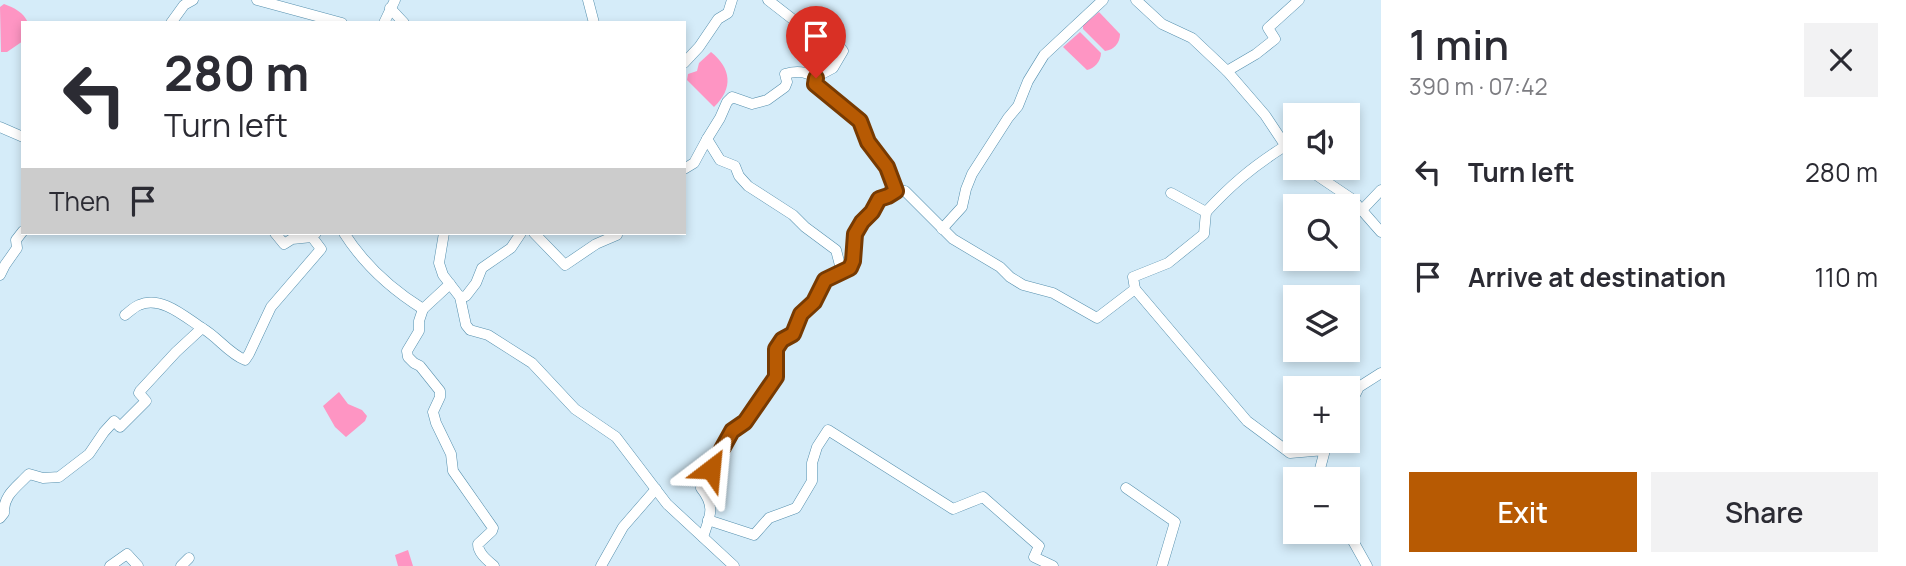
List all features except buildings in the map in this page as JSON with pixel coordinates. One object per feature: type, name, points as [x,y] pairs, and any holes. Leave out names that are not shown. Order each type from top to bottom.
[{"type":"street","points":[[172,21],[184,5],[193,0]]},
{"type":"street","points":[[257,0],[319,20]]},
{"type":"street","points":[[588,0],[593,21]]},
{"type":"street","points":[[686,61],[718,19],[728,13],[732,0]]},
{"type":"street","points":[[768,0],[813,35],[819,43],[840,47],[843,51],[833,68],[816,78]]},
{"type":"street","points":[[942,229],[962,207],[972,174],[1018,106],[1028,81],[1044,55],[1103,0]]},
{"type":"street","points":[[1136,0],[1162,24],[1192,38],[1227,71],[1265,116],[1283,142]]},
{"type":"street","points":[[1227,71],[1275,39],[1268,27],[1299,0]]},
{"type":"street","points":[[385,21],[393,4]]},
{"type":"street","points":[[393,4],[403,21]]},
{"type":"street","points":[[686,168],[694,163],[732,97],[752,104],[767,100],[785,87],[785,74],[800,71],[816,78]]},
{"type":"street","points":[[816,78],[815,84],[860,121],[868,142],[887,167],[896,191]]},
{"type":"street","points":[[0,127],[21,136]]},
{"type":"street","points":[[707,139],[720,160],[735,166],[748,186],[793,215],[805,228],[836,250],[842,273]]},
{"type":"street","points":[[1282,148],[1230,185],[1206,212],[1203,234],[1168,263],[1133,277],[1135,289],[1247,421],[1283,448]]},
{"type":"street","points":[[1324,180],[1352,199],[1381,232]]},
{"type":"street","points":[[1362,210],[1381,190]]},
{"type":"street","points":[[703,537],[711,504],[701,488],[732,431],[745,422],[776,377],[778,344],[793,334],[801,314],[814,302],[825,280],[850,268],[853,261],[853,241],[858,228],[879,199],[896,191],[905,191],[953,239],[1000,267],[1010,277],[1023,285],[1053,293],[1097,318],[1135,289]]},
{"type":"street","points":[[1171,193],[1206,212]]},
{"type":"street","points":[[0,275],[18,248],[16,240],[21,234]]},
{"type":"street","points":[[125,315],[137,305],[150,302],[162,304],[210,333],[235,357],[245,360],[271,307],[321,249],[314,235],[292,239],[284,244],[277,235]]},
{"type":"street","points":[[345,235],[360,257],[377,275],[399,294],[423,309]]},
{"type":"street","points":[[444,235],[439,263],[443,275],[460,297],[466,325],[470,330],[488,335],[532,363],[575,409],[616,438],[667,505],[734,566]]},
{"type":"street","points":[[460,297],[466,296],[471,290],[482,268],[511,248],[520,235]]},
{"type":"street","points":[[536,235],[565,265],[596,244],[617,235]]},
{"type":"street","points":[[450,284],[423,309],[419,331],[407,351],[408,357],[420,366],[440,391],[433,412],[436,423],[451,454],[453,471],[493,528],[477,548],[494,566]]},
{"type":"street","points":[[0,518],[4,513],[6,498],[29,474],[43,478],[60,477],[89,454],[114,421],[120,427],[146,401],[141,397],[140,391],[202,328]]},
{"type":"street","points":[[1360,386],[1381,373]]},
{"type":"street","points":[[708,520],[754,535],[769,517],[796,508],[813,481],[812,463],[817,447],[828,430],[953,509],[983,497],[1039,546],[1034,557],[1053,566]]},
{"type":"street","points":[[1126,488],[1175,522],[1162,566]]},
{"type":"street","points":[[601,566],[623,527],[656,489]]},
{"type":"street","points":[[1355,544],[1367,566]]},
{"type":"street","points":[[110,566],[127,554],[138,566]]},
{"type":"street","points":[[181,566],[189,558]]},
{"type":"shaded area","points":[[4,4],[15,9],[27,21],[21,21],[21,42],[7,52],[1,52],[0,7]]},
{"type":"shaded area","points":[[1099,12],[1120,34],[1116,46],[1105,51],[1083,29],[1083,25]]},
{"type":"shaded area","points":[[1080,32],[1101,53],[1097,64],[1087,70],[1063,47]]},
{"type":"shaded area","points":[[711,52],[723,65],[727,78],[725,93],[714,107],[687,80],[688,74],[697,71],[699,63]]},
{"type":"shaded area","points":[[339,392],[348,404],[362,410],[367,416],[365,421],[346,437],[335,427],[323,406]]},
{"type":"shaded area","points":[[408,550],[413,566],[398,566],[395,555]]},
{"type":"route","points":[[711,469],[732,431],[745,422],[776,377],[778,344],[793,334],[801,314],[814,302],[825,280],[850,268],[853,261],[853,241],[858,228],[879,199],[896,191],[887,167],[868,142],[860,121],[815,84],[816,78]]}]
